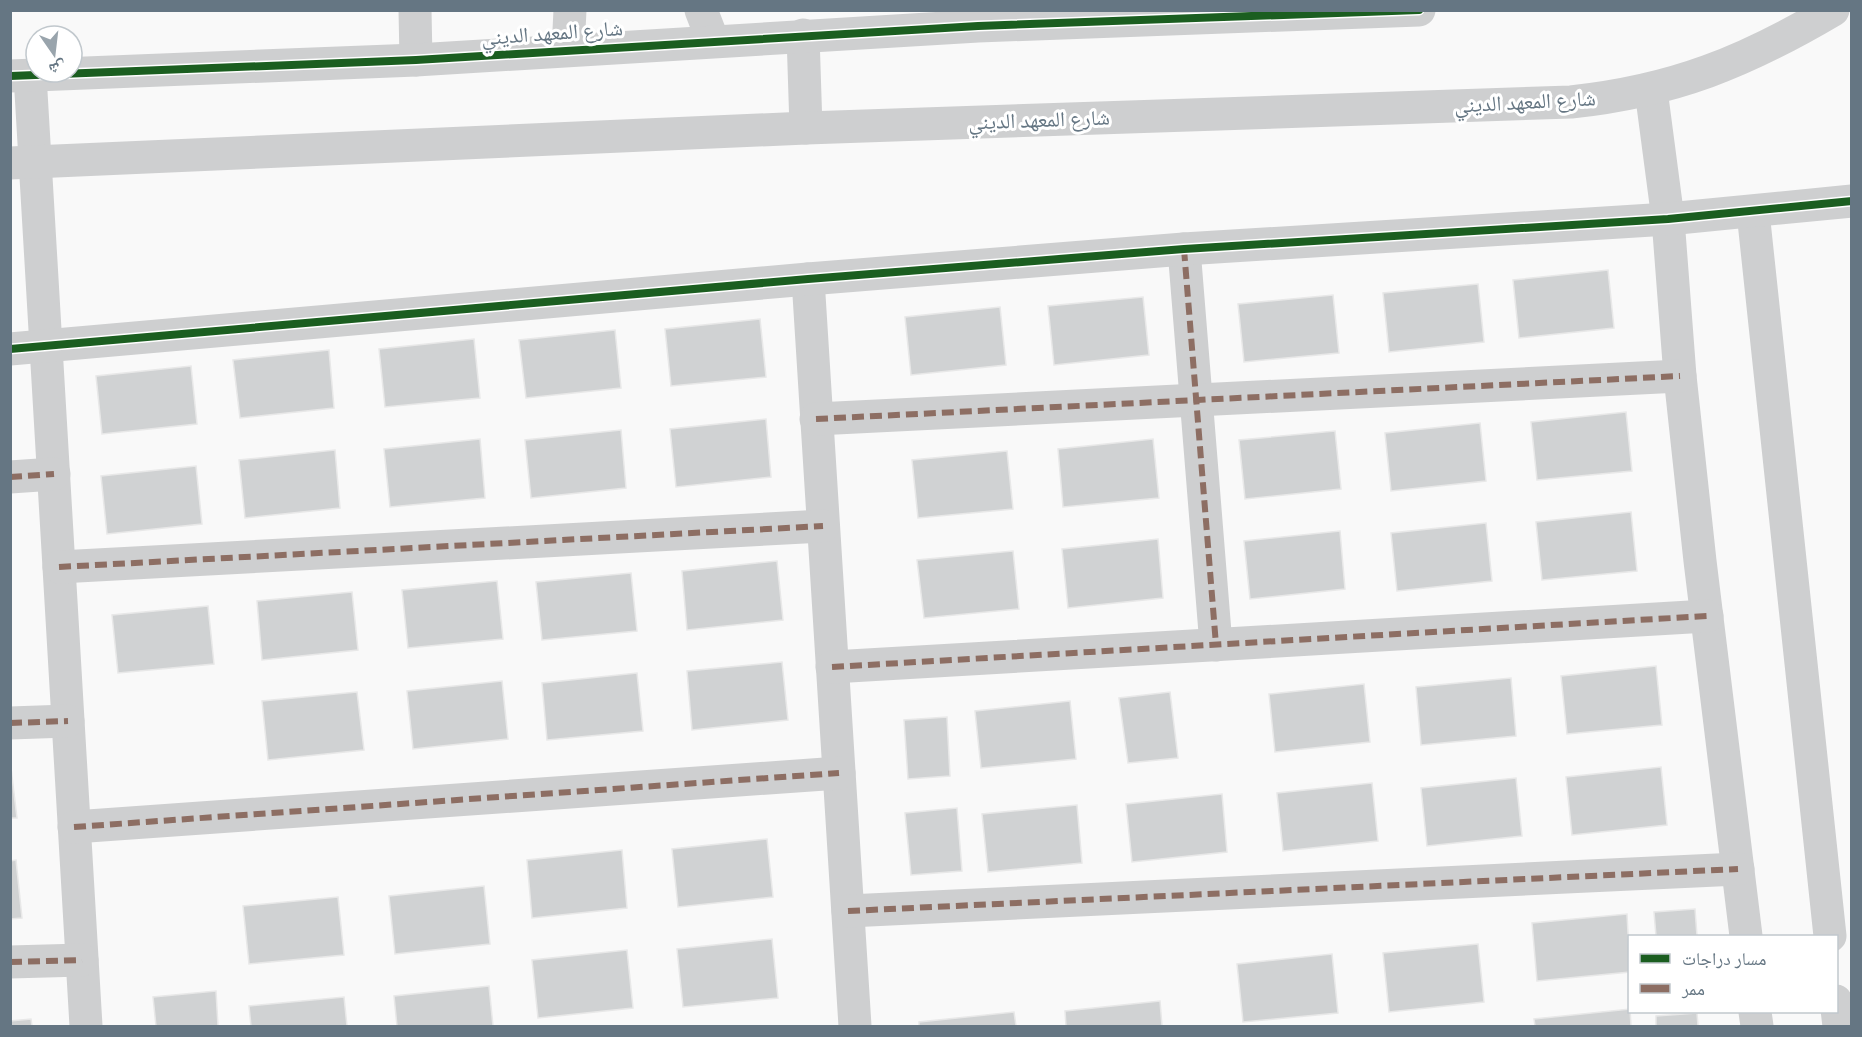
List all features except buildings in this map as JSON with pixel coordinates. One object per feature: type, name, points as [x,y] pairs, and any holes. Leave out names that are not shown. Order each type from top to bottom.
[{"type":"street","points":[[415,10],[416,60]]},
{"type":"street","points":[[568,50],[570,10]]},
{"type":"street","points":[[701,10],[713,41]]},
{"type":"street","name":"شارع المعهد الديني","points":[[20,76],[416,60],[803,35],[906,21],[1419,10]]},
{"type":"street","name":"شارع المعهد الديني","points":[[23,162],[806,128],[1571,102],[1651,90],[1729,65],[1790,36],[1833,10]]},
{"type":"street","points":[[803,35],[806,128]]},
{"type":"street","points":[[20,76],[23,162],[46,347],[86,1026]]},
{"type":"street","points":[[1651,90],[1668,219],[1680,376],[1746,935]]},
{"type":"street","points":[[10,349],[808,279],[1184,249],[1668,219],[1851,201]]},
{"type":"street","points":[[1753,212],[1830,935]]},
{"type":"street","points":[[1184,249],[1216,645]]},
{"type":"street","points":[[808,279],[855,1026]]},
{"type":"street","points":[[816,419],[1680,376]]},
{"type":"street","points":[[10,477],[54,474]]},
{"type":"street","points":[[59,567],[824,526]]},
{"type":"street","points":[[832,667],[1707,616]]},
{"type":"street","points":[[10,723],[68,721]]},
{"type":"street","points":[[74,827],[839,773]]},
{"type":"street","points":[[848,911],[1738,869]]},
{"type":"street","points":[[10,962],[82,960]]},
{"type":"marked path","points":[[1184,249],[1216,645]]},
{"type":"marked path","points":[[816,419],[1680,376]]},
{"type":"marked path","points":[[10,477],[54,474]]},
{"type":"marked path","points":[[59,567],[823,526]]},
{"type":"marked path","points":[[832,667],[1707,616]]},
{"type":"marked path","points":[[10,723],[68,721]]},
{"type":"marked path","points":[[74,827],[839,773]]},
{"type":"marked path","points":[[848,911],[1738,869]]},
{"type":"marked path","points":[[10,962],[82,960]]},
{"type":"cycle path","points":[[10,76],[416,60],[978,26],[1419,10]]},
{"type":"cycle path","points":[[10,349],[808,279],[1184,249],[1668,219],[1852,201]]}]
